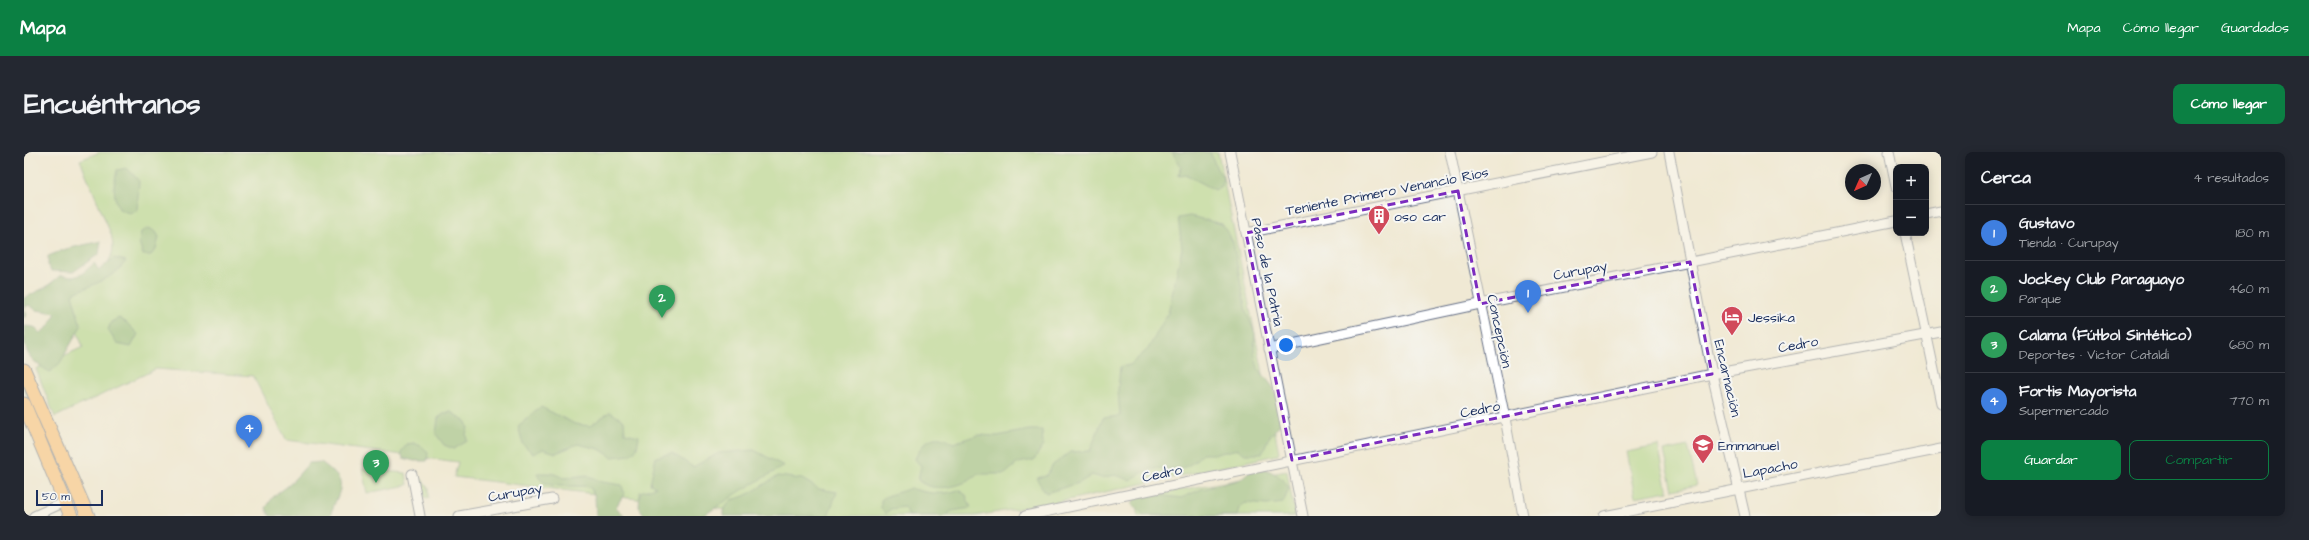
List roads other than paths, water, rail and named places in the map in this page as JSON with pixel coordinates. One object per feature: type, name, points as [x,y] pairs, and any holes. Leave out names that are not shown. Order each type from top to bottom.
[{"type":"highway","points":[[24,370],[88,516]]},
{"type":"highway","points":[[24,404],[71,516]]},
{"type":"highway","points":[[65,502],[74,502],[80,506],[84,516]]},
{"type":"street","name":"Paso de la Patria","points":[[1230,152],[1303,516]]},
{"type":"street","name":"Concepción","points":[[1450,152],[1480,304],[1505,418],[1523,516]]},
{"type":"street","name":"Teniente Primero Venancio Rios","points":[[1246,233],[1652,152]]},
{"type":"street","name":"Encarnación","points":[[1669,152],[1712,374],[1746,516]]},
{"type":"street","points":[[1889,152],[1893,171]]},
{"type":"street","points":[[1929,213],[1941,211]]},
{"type":"street","name":"Curupay","points":[[1270,348],[1480,304],[1893,222]]},
{"type":"street","points":[[1906,236],[1941,403]]},
{"type":"street","name":"Cedro","points":[[1025,516],[1712,374],[1941,332]]},
{"type":"street","name":"Lapacho","points":[[1604,516],[1941,449]]},
{"type":"street","points":[[412,474],[420,516]]},
{"type":"street","name":"Curupay","points":[[459,516],[552,499]]},
{"type":"street","points":[[34,516],[65,502]]},
{"type":"place","name":"oso car","points":[[1379,236]]},
{"type":"place","name":"Gustavo","points":[[1528,313]]},
{"type":"place","name":"Jockey Club Paraguayo","points":[[662,318]]},
{"type":"place","name":"Jessika","points":[[1732,336]]},
{"type":"place","name":"Fortis Mayorista","points":[[249,448]]},
{"type":"place","name":"Emmanuel","points":[[1703,464]]},
{"type":"place","name":"Calama (Fútbol Sintético)","points":[[376,483]]}]
